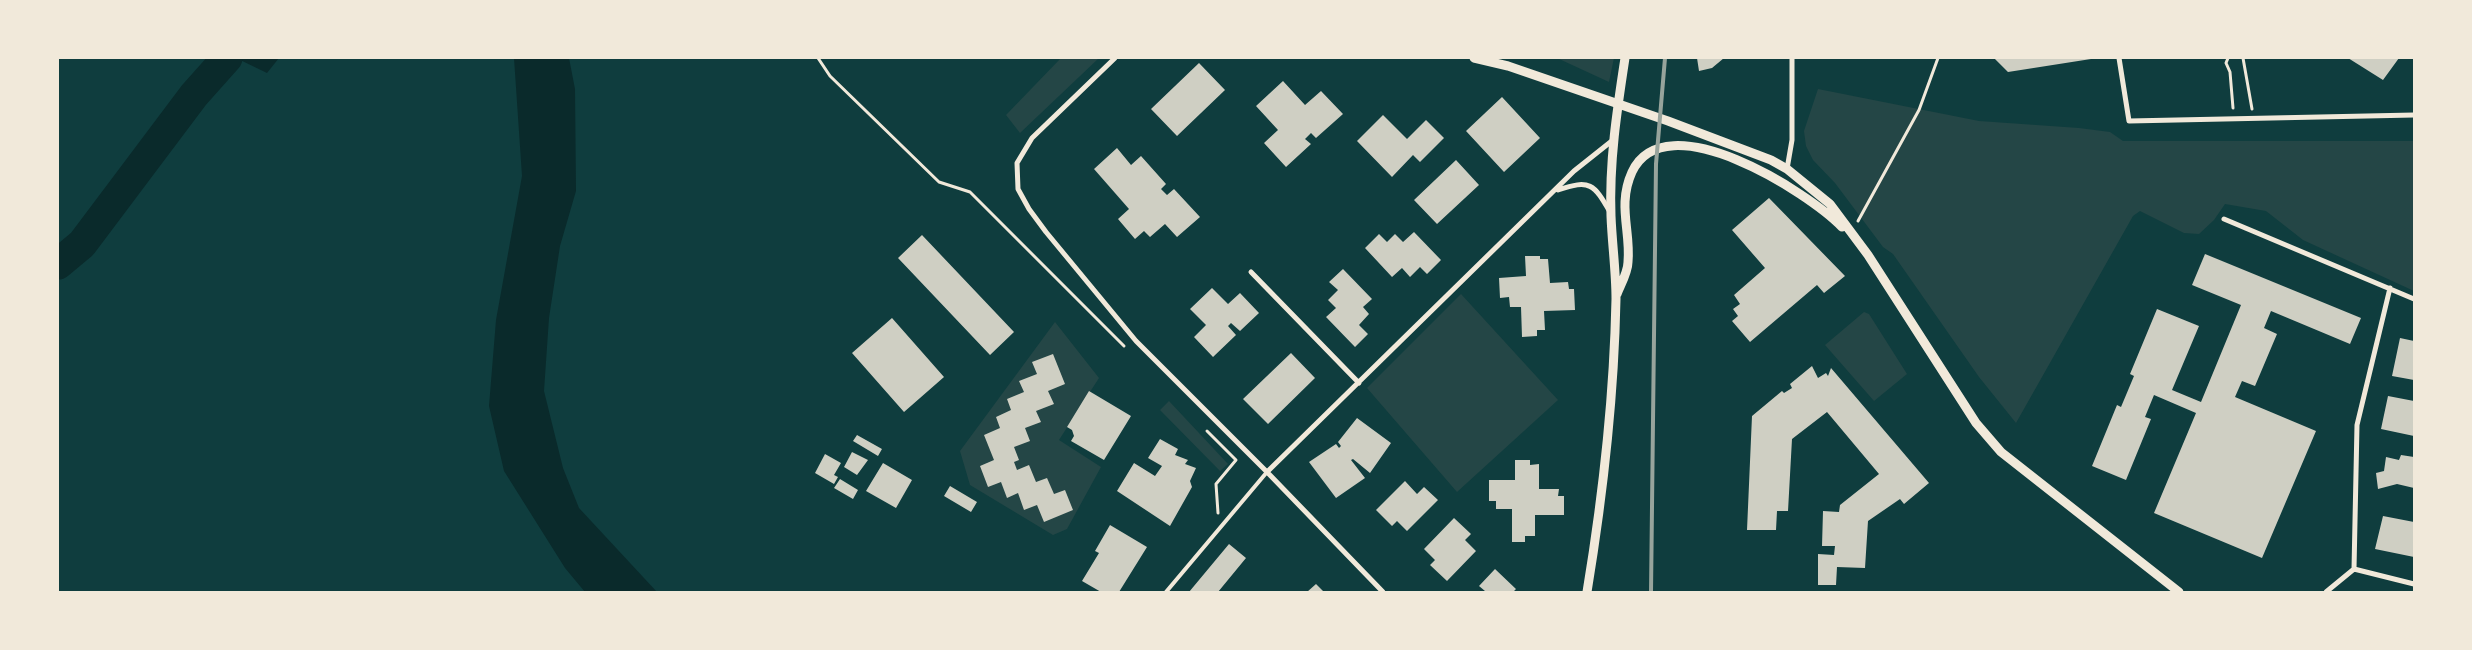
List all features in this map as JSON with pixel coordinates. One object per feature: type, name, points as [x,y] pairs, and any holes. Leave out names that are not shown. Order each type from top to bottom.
[{"type":"street","points":[[1115,58],[1032,138],[1017,163],[1018,189],[1029,209],[1046,232],[1136,341],[1383,592]]},
{"type":"street","points":[[1474,58],[1508,66],[1668,121],[1771,160],[1787,169],[1830,204],[1868,255],[1976,423],[2001,452],[2180,592]]},
{"type":"street","points":[[1587,592],[1599,520],[1610,423],[1616,299],[1611,214],[1612,140],[1625,58]]},
{"type":"street","points":[[1787,169],[1792,140],[1792,58]]},
{"type":"street","points":[[2119,58],[2129,121],[2414,115]]},
{"type":"street","points":[[1267,472],[1359,384],[1574,171],[1612,140]]},
{"type":"street","points":[[1616,299],[1628,262],[1624,208],[1631,174],[1645,155],[1664,146],[1674,144],[1720,154],[1776,178],[1817,204],[1868,255]]},
{"type":"street","points":[[1555,191],[1578,183],[1589,186],[1599,194],[1611,214]]},
{"type":"street","points":[[2224,219],[2414,299]]},
{"type":"street","points":[[1251,272],[1359,384]]},
{"type":"street","points":[[2326,592],[2354,569],[2357,425],[2390,288]]},
{"type":"street","points":[[2354,569],[2414,584]]},
{"type":"lane","points":[[1166,592],[1217,529],[1267,472]]},
{"type":"path","points":[[818,58],[830,76],[939,182],[970,192],[1127,349]]},
{"type":"path","points":[[1851,232],[1919,110],[1938,58]]},
{"type":"path","points":[[2228,58],[2226,63],[2230,72],[2235,120]]},
{"type":"path","points":[[2243,58],[2254,119]]},
{"type":"path","points":[[1202,426],[1236,460],[1216,484],[1217,529]]},
{"type":"shaded area","points":[[236,58],[279,58],[267,73]]},
{"type":"shaded area","points":[[514,58],[569,58],[575,89],[576,191],[560,246],[549,318],[544,391],[563,468],[579,508],[657,592],[585,592],[565,568],[504,471],[489,406],[496,320],[522,176]]},
{"type":"shaded area","points":[[1061,58],[1099,58],[1020,133],[1006,115]]},
{"type":"shaded area","points":[[1557,58],[1614,58],[1609,82]]},
{"type":"shaded area","points":[[1818,89],[1979,121],[2110,132],[2123,141],[2414,141],[2414,291],[2303,240],[2266,211],[2225,204],[2214,220],[2199,234],[2184,233],[2140,211],[2133,216],[2016,423],[1979,377],[1893,254],[1883,247],[1835,183],[1813,160],[1806,146],[1804,131]]},
{"type":"shaded area","points":[[1461,294],[1558,400],[1457,492],[1367,388]]},
{"type":"shaded area","points":[[1864,312],[1869,314],[1907,374],[1874,401],[1825,345]]},
{"type":"shaded area","points":[[1055,322],[1099,378],[1059,440],[1101,467],[1067,529],[1053,535],[970,485],[960,451]]},
{"type":"shaded area","points":[[1169,401],[1228,464],[1220,471],[1160,410]]},
{"type":"building","points":[[1697,58],[1724,58],[1712,68],[1699,71]]},
{"type":"building","points":[[1994,58],[2090,58],[2091,59],[2008,72]]},
{"type":"building","points":[[2348,58],[2399,58],[2383,80]]},
{"type":"building","points":[[1199,63],[1225,90],[1177,136],[1151,109]]},
{"type":"building","points":[[1283,81],[1305,105],[1321,91],[1343,114],[1316,138],[1311,133],[1305,139],[1311,144],[1286,167],[1264,143],[1278,130],[1256,106]]},
{"type":"building","points":[[1502,97],[1540,138],[1504,172],[1466,131]]},
{"type":"building","points":[[1383,115],[1407,139],[1426,120],[1444,138],[1420,162],[1413,155],[1392,177],[1357,141]]},
{"type":"building","points":[[1117,148],[1131,165],[1141,156],[1166,184],[1161,189],[1167,195],[1174,189],[1200,217],[1177,237],[1165,224],[1150,237],[1144,231],[1135,239],[1118,219],[1129,209],[1094,169]]},
{"type":"building","points":[[1456,160],[1479,185],[1437,224],[1414,200]]},
{"type":"building","points":[[1769,198],[1845,276],[1824,293],[1817,285],[1750,342],[1732,321],[1738,316],[1733,309],[1740,304],[1734,295],[1765,268],[1732,230]]},
{"type":"building","points":[[1414,232],[1441,260],[1427,274],[1420,267],[1410,277],[1402,268],[1392,277],[1365,248],[1379,234],[1387,242],[1395,234],[1403,242]]},
{"type":"building","points":[[922,235],[1014,332],[990,355],[898,258]]},
{"type":"building","points":[[2205,254],[2361,318],[2350,344],[2271,311],[2264,328],[2277,334],[2255,386],[2242,381],[2235,397],[2316,431],[2262,558],[2154,513],[2196,413],[2154,395],[2145,417],[2151,419],[2126,480],[2092,466],[2117,405],[2121,407],[2134,376],[2130,374],[2157,309],[2199,326],[2172,390],[2201,402],[2241,305],[2192,285]]},
{"type":"building","points":[[1525,256],[1540,256],[1540,259],[1548,259],[1550,283],[1568,282],[1569,289],[1574,289],[1575,310],[1544,311],[1545,330],[1537,330],[1537,336],[1522,337],[1521,307],[1510,307],[1509,297],[1500,298],[1499,278],[1526,276]]},
{"type":"building","points":[[1343,269],[1372,299],[1363,307],[1369,314],[1359,325],[1368,334],[1355,347],[1326,317],[1336,308],[1328,300],[1338,290],[1329,282]]},
{"type":"building","points":[[1212,288],[1228,304],[1240,293],[1259,313],[1240,331],[1231,323],[1228,326],[1236,335],[1213,357],[1194,337],[1206,325],[1190,309]]},
{"type":"building","points":[[892,318],[944,377],[904,412],[852,353]]},
{"type":"building","points":[[2400,338],[2414,341],[2414,380],[2392,376]]},
{"type":"building","points":[[1291,353],[1315,378],[1268,424],[1243,399]]},
{"type":"building","points":[[1053,354],[1065,384],[1048,391],[1054,404],[1036,411],[1041,422],[1025,428],[1030,441],[1014,447],[1019,460],[1014,462],[1017,470],[1029,465],[1036,482],[1047,478],[1054,494],[1065,490],[1073,510],[1044,522],[1037,505],[1024,510],[1018,493],[1007,498],[1001,482],[988,487],[980,466],[994,460],[984,435],[1000,428],[996,417],[1011,410],[1007,399],[1024,392],[1019,381],[1037,374],[1032,362]]},
{"type":"building","points":[[1812,366],[1818,378],[1826,373],[1828,376],[1831,368],[1929,483],[1904,504],[1900,499],[1868,521],[1865,568],[1837,567],[1836,585],[1818,585],[1818,554],[1834,555],[1835,546],[1822,546],[1823,511],[1839,512],[1840,505],[1879,474],[1827,412],[1792,439],[1788,511],[1777,511],[1776,530],[1747,530],[1752,416],[1782,391],[1784,393],[1792,388],[1790,384]]},
{"type":"building","points":[[1089,391],[1131,416],[1104,460],[1071,441],[1074,436],[1072,430],[1067,427]]},
{"type":"building","points":[[2388,396],[2414,401],[2414,436],[2381,429]]},
{"type":"building","points":[[1357,418],[1391,443],[1370,473],[1353,459],[1351,460],[1365,478],[1336,498],[1309,462],[1336,444],[1339,448],[1341,446],[1338,442]]},
{"type":"building","points":[[857,435],[882,449],[878,456],[853,441]]},
{"type":"building","points":[[1160,439],[1178,449],[1175,455],[1188,460],[1185,464],[1196,468],[1190,481],[1192,487],[1170,526],[1117,491],[1134,463],[1155,476],[1162,466],[1148,458]]},
{"type":"building","points":[[852,452],[868,460],[857,475],[844,467]]},
{"type":"building","points":[[825,454],[841,463],[834,475],[838,477],[834,484],[815,473]]},
{"type":"building","points":[[2401,455],[2414,457],[2414,488],[2397,484],[2378,489],[2376,473],[2384,471],[2386,457],[2399,460]]},
{"type":"building","points":[[1515,460],[1530,460],[1530,465],[1539,464],[1539,489],[1559,489],[1558,496],[1564,496],[1564,515],[1535,515],[1535,536],[1525,536],[1525,542],[1512,542],[1512,509],[1496,509],[1496,501],[1489,501],[1489,480],[1515,480]]},
{"type":"building","points":[[883,463],[912,480],[896,508],[866,491]]},
{"type":"building","points":[[840,479],[858,490],[853,499],[834,488]]},
{"type":"building","points":[[1405,481],[1417,494],[1424,487],[1438,500],[1407,531],[1397,521],[1392,526],[1376,510]]},
{"type":"building","points":[[950,486],[977,502],[971,512],[944,496]]},
{"type":"building","points":[[2383,516],[2414,522],[2414,557],[2375,549]]},
{"type":"building","points":[[1454,518],[1471,534],[1465,540],[1476,551],[1447,581],[1430,565],[1435,560],[1424,549]]},
{"type":"building","points":[[1110,525],[1147,547],[1119,592],[1101,592],[1082,581],[1099,553],[1095,551]]},
{"type":"building","points":[[1229,544],[1246,558],[1218,592],[1189,592]]},
{"type":"building","points":[[1495,569],[1516,589],[1513,592],[1483,592],[1485,591],[1479,586]]},
{"type":"building","points":[[1316,584],[1324,592],[1307,592]]},
{"type":"waterway","points":[[58,264],[82,244],[194,95],[227,58]]},
{"type":"railway","points":[[1651,592],[1656,164],[1665,58]]}]
